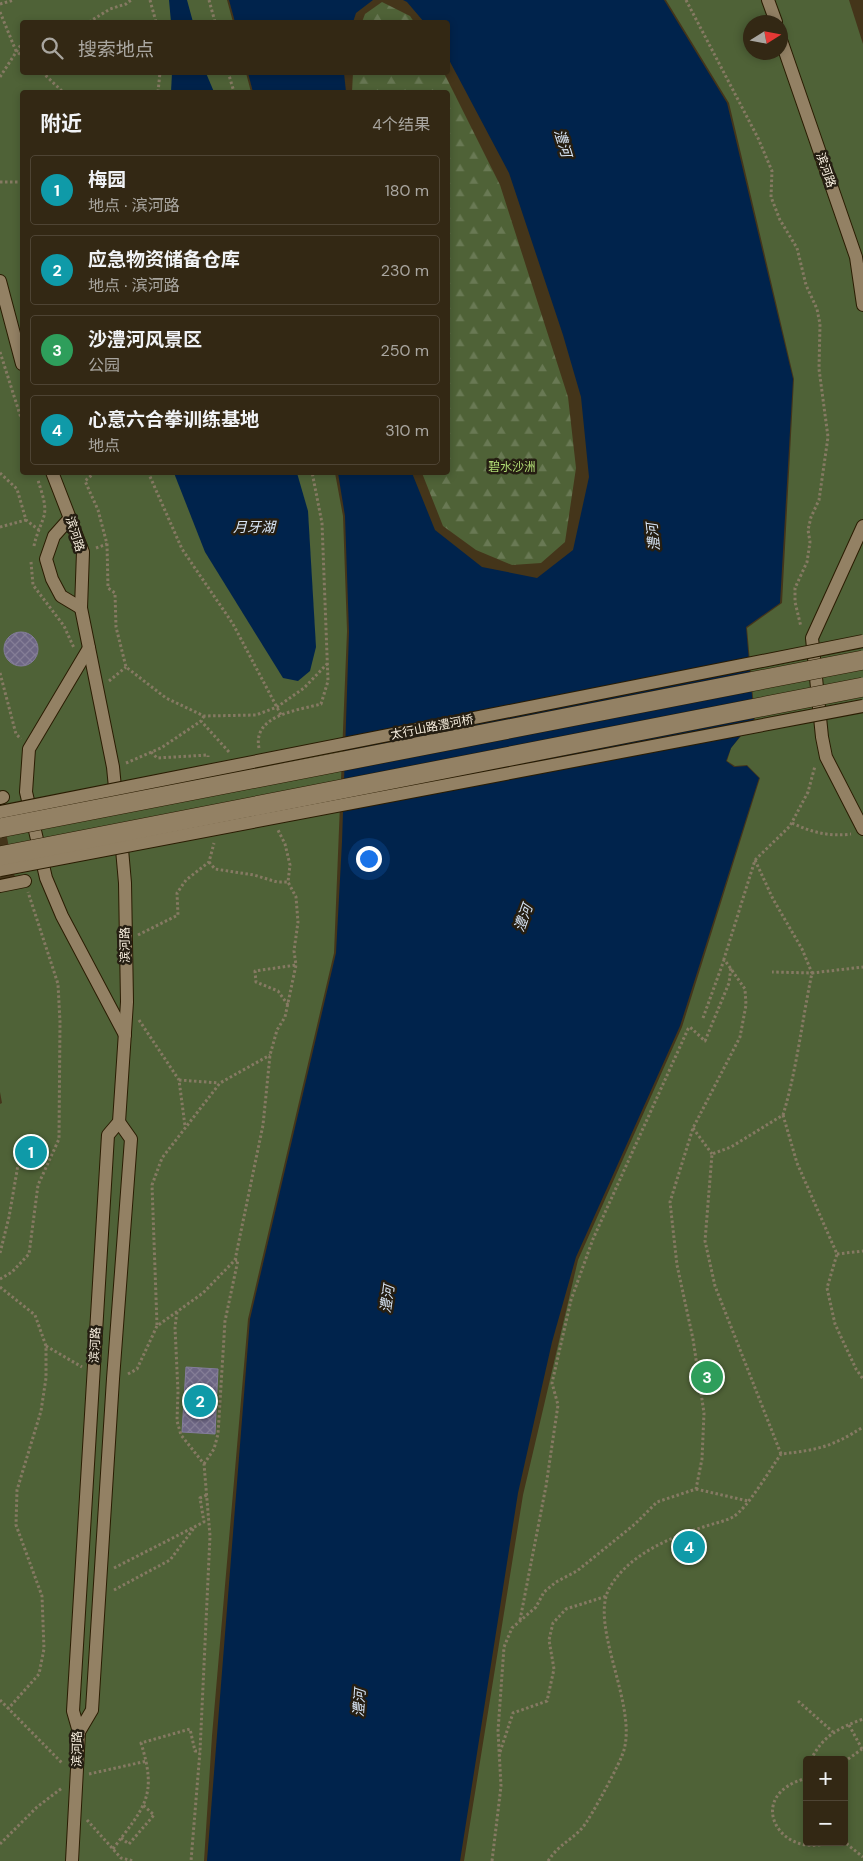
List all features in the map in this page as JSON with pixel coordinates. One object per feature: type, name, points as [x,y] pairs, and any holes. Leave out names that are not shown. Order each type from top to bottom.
[{"type":"main road","name":"太行山路澧河桥","points":[[0,828],[116,798],[863,660]]},
{"type":"main road","points":[[0,856],[121,840],[863,687]]},
{"type":"street","points":[[768,0],[773,15]]},
{"type":"street","name":"滨河路","points":[[788,60],[856,257],[863,306]]},
{"type":"street","points":[[0,281],[20,356]]},
{"type":"street","name":"滨河路","points":[[53,475],[83,552],[80,608],[113,767],[116,798]]},
{"type":"street","points":[[70,518],[52,540],[46,559],[52,579],[61,596],[80,608]]},
{"type":"street","points":[[863,526],[812,638],[822,737],[826,756],[863,829]]},
{"type":"street","name":"太行山路澧河桥","points":[[0,812],[116,798],[863,641]]},
{"type":"street","points":[[89,648],[29,749],[26,792],[46,878],[62,916],[125,1036]]},
{"type":"street","points":[[0,870],[121,840],[863,706]]},
{"type":"street","name":"滨河路","points":[[72,1861],[79,1732],[73,1711],[108,1135],[119,1122],[127,1002],[124,942],[125,883],[121,840]]},
{"type":"street","points":[[0,886],[25,881]]},
{"type":"street","points":[[79,1732],[92,1710],[113,1375],[131,1138],[119,1122]]},
{"type":"street","points":[[94,1370],[113,1375]]},
{"type":"street","points":[[82,1573],[101,1575]]},
{"type":"path","points":[[0,4],[14,0]]},
{"type":"path","points":[[92,20],[110,9],[126,4],[131,0]]},
{"type":"path","points":[[150,0],[155,20]]},
{"type":"path","points":[[208,0],[214,20]]},
{"type":"path","points":[[686,0],[758,138],[772,171],[771,197],[780,220],[797,248],[806,285],[817,309],[820,324],[819,369],[828,437],[819,500],[811,517],[808,530],[810,542],[807,562],[795,588],[795,602],[803,634]]},
{"type":"path","points":[[0,12],[16,50],[20,54]]},
{"type":"path","points":[[0,77],[20,45]]},
{"type":"path","points":[[45,75],[61,90]]},
{"type":"path","points":[[158,90],[160,75]]},
{"type":"path","points":[[229,75],[233,90]]},
{"type":"path","points":[[0,182],[20,182]]},
{"type":"path","points":[[0,352],[20,415]]},
{"type":"path","points":[[0,473],[17,489],[26,520],[52,540]]},
{"type":"path","points":[[92,475],[85,481],[98,510],[107,544],[108,588],[115,593],[116,627],[126,667],[166,698],[204,716],[256,715],[277,707],[304,688],[328,663]]},
{"type":"path","points":[[149,475],[182,549],[233,624],[281,715]]},
{"type":"path","points":[[260,753],[258,744],[260,732],[268,722],[281,715],[321,704],[328,681],[322,523],[313,475]]},
{"type":"path","points":[[0,527],[26,520]]},
{"type":"path","points":[[95,684],[110,681],[126,667]]},
{"type":"path","points":[[0,673],[16,734],[29,749]]},
{"type":"path","points":[[113,767],[137,760],[161,748],[201,721]]},
{"type":"path","points":[[703,1018],[724,959],[755,860],[792,823],[808,792],[817,761],[826,756]]},
{"type":"path","points":[[156,1326],[203,1292],[235,1260],[263,1125],[270,1055],[277,1030],[285,1017],[296,965],[294,951],[298,922],[296,897],[288,882],[290,865],[285,844],[276,823]]},
{"type":"path","points":[[792,823],[811,832],[837,836],[851,834],[863,829]]},
{"type":"path","points":[[124,942],[178,915],[177,893],[186,880],[209,862],[214,843]]},
{"type":"path","points":[[755,860],[773,899],[802,948],[812,973],[801,1027],[794,1079],[783,1115],[798,1163],[837,1254],[827,1288],[835,1324],[856,1369],[863,1379]]},
{"type":"path","points":[[209,862],[215,869],[254,875],[277,882],[288,882]]},
{"type":"path","points":[[0,1279],[12,1272],[28,1254],[38,1185],[59,1139],[60,1022],[58,984],[25,881]]},
{"type":"path","points":[[696,1489],[702,1460],[704,1413],[694,1339],[677,1265],[670,1202],[693,1128],[740,1037],[746,1005],[744,989],[724,959]]},
{"type":"path","points":[[288,1005],[278,991],[256,982],[255,971],[296,965]]},
{"type":"path","points":[[520,1620],[546,1486],[558,1405],[552,1383],[571,1300],[608,1205],[688,1028],[690,1027],[705,1041],[729,983],[731,967]]},
{"type":"path","points":[[772,972],[812,973],[863,967]]},
{"type":"path","points":[[127,1002],[179,1080],[185,1127]]},
{"type":"path","points":[[113,1375],[123,1377],[137,1369],[156,1326],[152,1185],[162,1158],[220,1083],[270,1055]]},
{"type":"path","points":[[179,1080],[220,1083]]},
{"type":"path","points":[[712,1154],[731,1147],[783,1115]]},
{"type":"path","points":[[693,1128],[712,1154],[706,1241],[715,1286],[781,1454]]},
{"type":"path","points":[[0,1253],[10,1217],[18,1165]]},
{"type":"path","points":[[837,1254],[863,1251]]},
{"type":"path","points":[[204,1464],[214,1449],[218,1434],[225,1321],[238,1260],[235,1260]]},
{"type":"path","points":[[0,1288],[35,1315],[46,1346],[46,1378],[41,1411],[17,1490],[16,1525],[42,1596],[44,1649],[40,1674],[8,1709]]},
{"type":"path","points":[[177,1312],[175,1327],[178,1392],[177,1421],[181,1434],[204,1464],[210,1536],[200,1751],[191,1861]]},
{"type":"path","points":[[46,1346],[62,1354],[77,1366],[94,1370]]},
{"type":"path","points":[[548,1861],[558,1847],[582,1828],[624,1750],[627,1722],[606,1628],[604,1605],[610,1588],[623,1570],[655,1546],[734,1517],[748,1501],[781,1454],[816,1450],[837,1444],[863,1427]]},
{"type":"path","points":[[492,1861],[493,1838],[501,1786],[498,1730],[504,1648],[512,1628],[536,1607],[544,1592],[556,1582],[577,1572],[635,1524],[657,1502],[696,1489],[748,1501]]},
{"type":"path","points":[[101,1575],[204,1522],[200,1498],[207,1495]]},
{"type":"path","points":[[99,1598],[170,1560],[194,1527]]},
{"type":"path","points":[[500,1755],[513,1713],[547,1701],[554,1669],[549,1640],[553,1623],[566,1609],[607,1596]]},
{"type":"path","points":[[0,1700],[76,1776]]},
{"type":"path","points":[[798,1701],[833,1732]]},
{"type":"path","points":[[813,1756],[819,1744],[833,1732],[863,1719]]},
{"type":"path","points":[[848,1759],[863,1749],[849,1725]]},
{"type":"path","points":[[113,1849],[148,1796],[147,1761],[141,1743],[190,1729],[195,1751],[200,1751]]},
{"type":"path","points":[[0,1844],[37,1808],[76,1776],[147,1761]]},
{"type":"path","points":[[803,1779],[791,1783],[780,1794],[773,1807],[773,1821],[777,1833],[786,1842],[806,1848],[814,1846]]},
{"type":"path","points":[[121,1838],[129,1844],[154,1815],[143,1805]]},
{"type":"path","points":[[75,1806],[121,1858],[134,1861]]},
{"type":"path","points":[[848,1845],[863,1857]]},
{"type":"green space","points":[[0,0],[227,0],[232,20],[20,20],[20,75],[247,75],[250,90],[20,90],[20,475],[335,475],[343,516],[347,631],[334,953],[248,1319],[212,1736],[204,1861],[0,1861],[0,1104],[2,1103],[0,1092],[0,892],[17,888],[0,802]]},
{"type":"green space","points":[[666,0],[849,0],[863,44],[863,1861],[464,1861],[523,1495],[578,1260],[682,1027],[760,778],[747,765],[735,766],[727,761],[731,748],[755,719],[747,628],[782,603],[794,379],[729,103]]},
{"type":"green space","points":[[382,2],[410,16],[413,20],[363,20],[365,14]]},
{"type":"green space","name":"碧水沙洲","points":[[353,75],[445,75],[500,185],[568,397],[576,468],[565,542],[541,563],[512,565],[476,550],[443,526],[423,475],[450,475],[450,90],[352,90]]},
{"type":"water","points":[[169,0],[187,0],[192,20],[171,20]]},
{"type":"water","points":[[229,0],[373,0],[356,13],[354,20],[234,20]]},
{"type":"water","name":"澧河","points":[[403,0],[664,0],[727,103],[793,379],[780,603],[746,627],[754,719],[731,748],[726,761],[734,767],[747,766],[759,778],[680,1026],[576,1257],[552,1342],[518,1493],[460,1861],[207,1861],[250,1319],[336,953],[342,842],[349,632],[345,516],[338,475],[413,475],[435,530],[482,567],[537,578],[573,550],[589,477],[581,397],[563,335],[509,173],[450,62],[450,20],[422,20]]},
{"type":"water","points":[[172,75],[207,75],[213,90],[171,90]]},
{"type":"water","points":[[249,75],[344,75],[346,90],[252,90]]},
{"type":"water","name":"月牙湖","points":[[175,475],[298,475],[308,511],[316,647],[310,671],[298,681],[283,678],[205,552]]},
{"type":"building","points":[[21,632],[28,633],[33,637],[37,642],[37,656],[33,661],[28,665],[21,666],[14,665],[9,661],[5,656],[4,649],[5,642],[9,637],[14,633]]},
{"type":"building","points":[[186,1367],[218,1369],[215,1434],[182,1432]]},
{"type":"place","name":"梅园","points":[[31,1152]]},
{"type":"place","name":"沙澧河风景区","points":[[707,1377]]},
{"type":"place","name":"应急物资储备仓库","points":[[200,1401]]},
{"type":"place","name":"心意六合拳训练基地","points":[[689,1547]]}]
